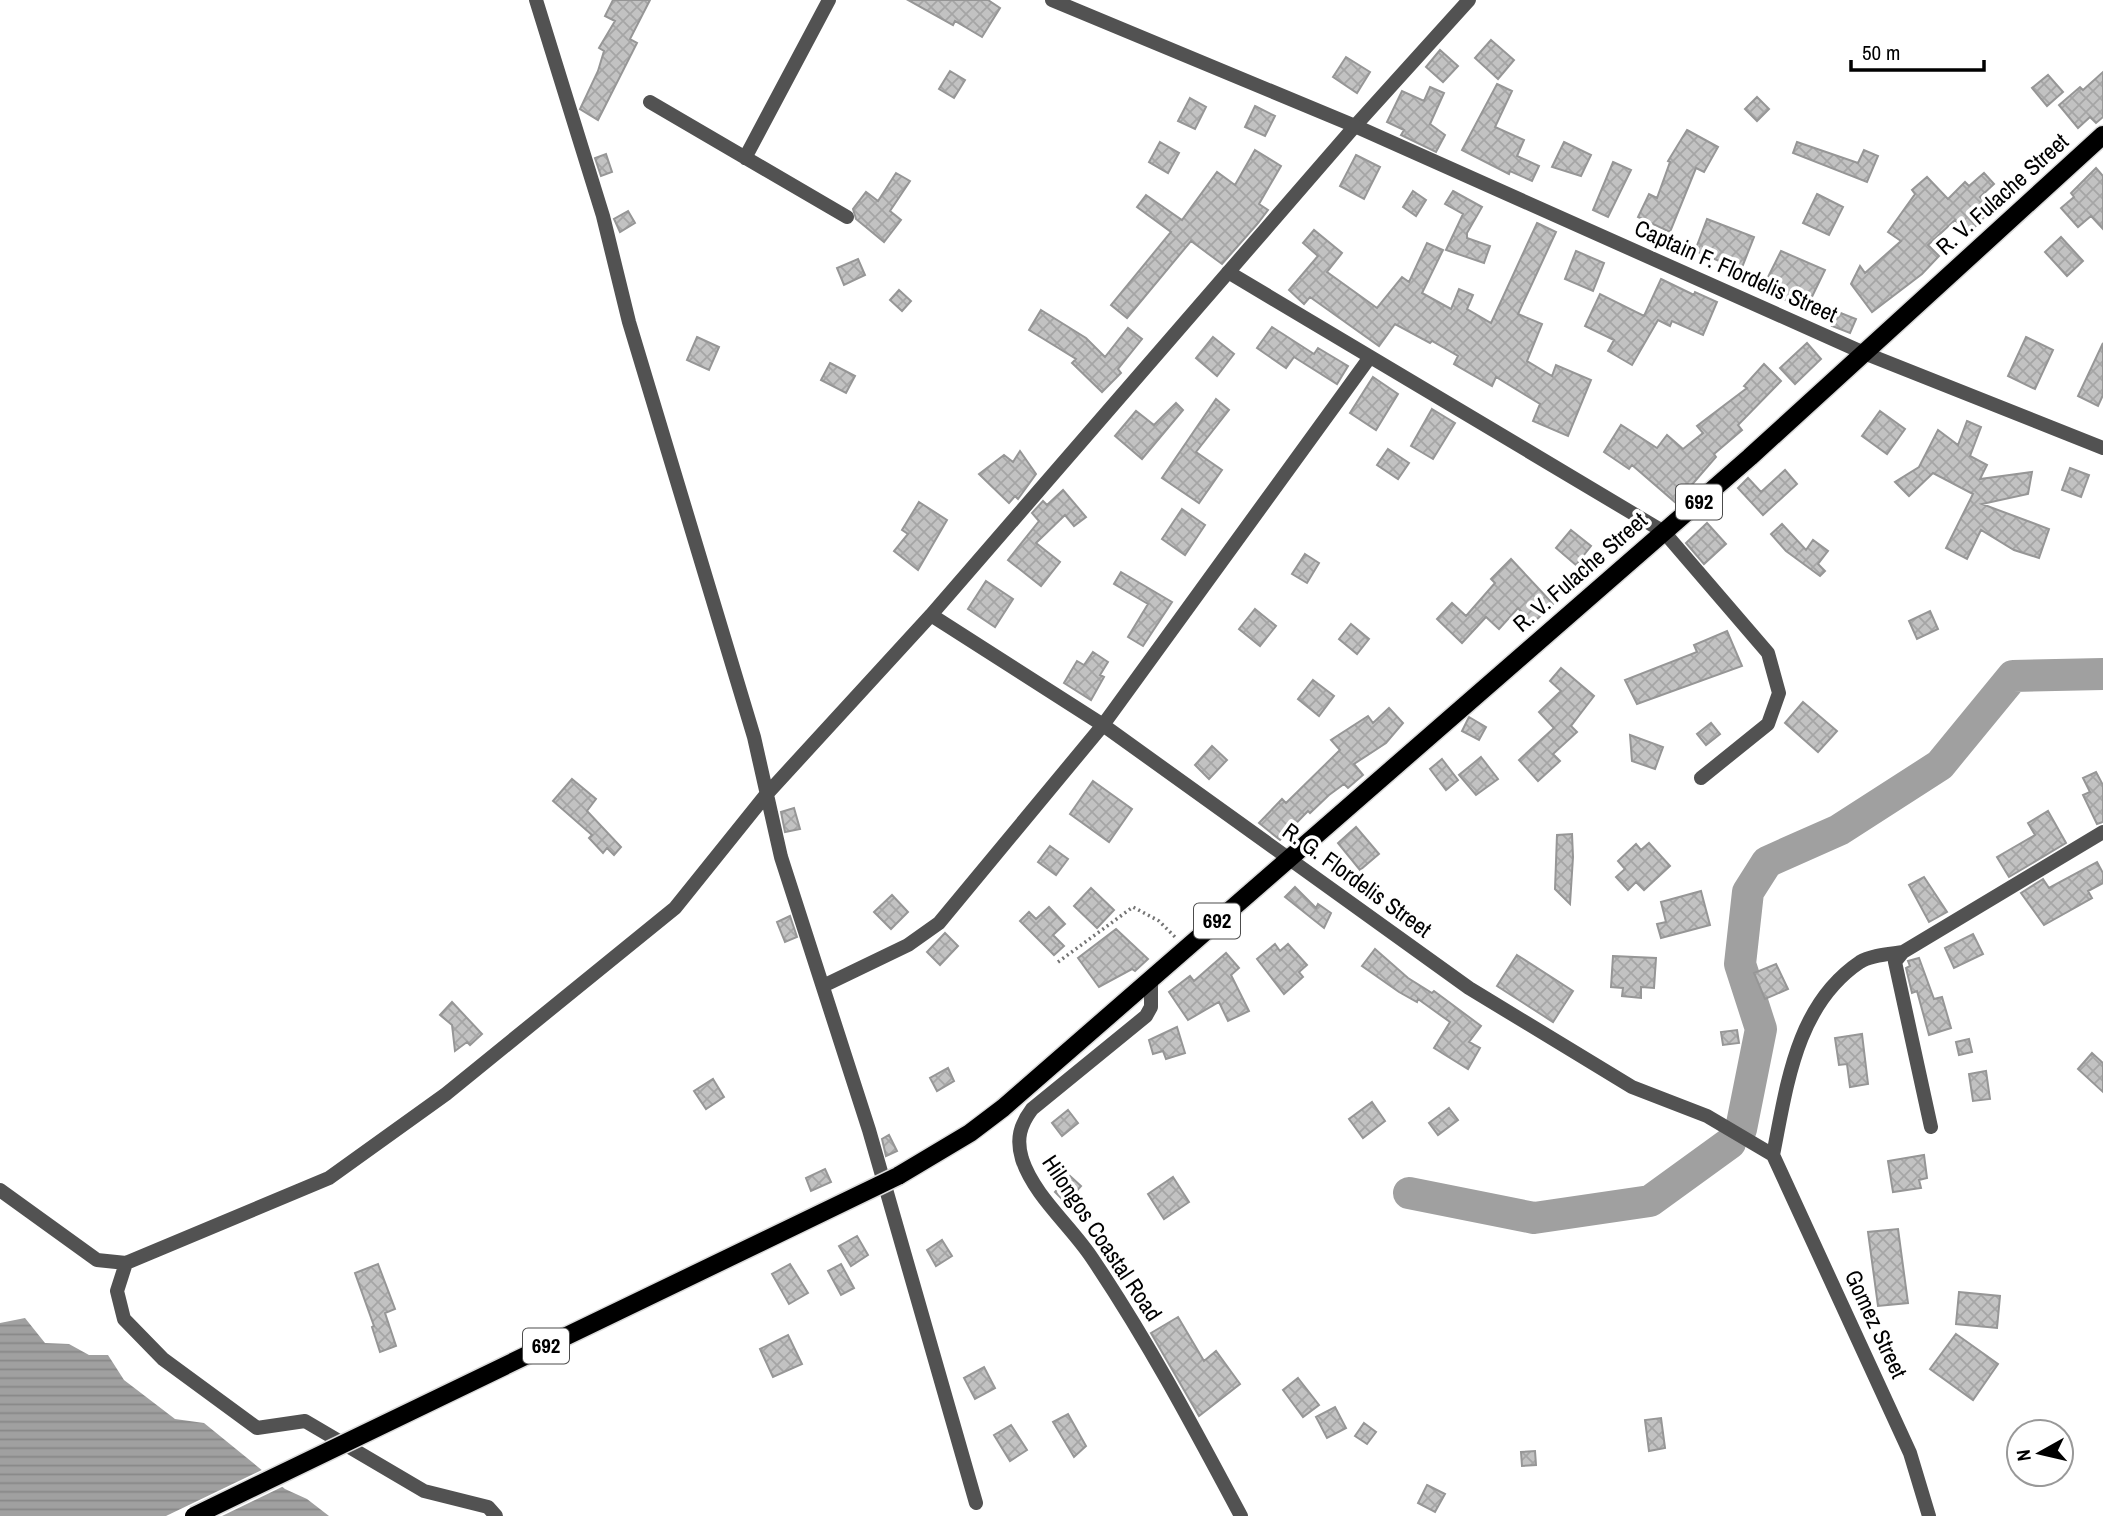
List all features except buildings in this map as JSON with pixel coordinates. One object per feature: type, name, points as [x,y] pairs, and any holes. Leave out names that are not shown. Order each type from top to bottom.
[{"type":"main road","name":"R. V. Fulache Street","points":[[1149,981],[1664,532],[2103,135]]},
{"type":"main road","name":"692","points":[[194,1516],[898,1176],[970,1133],[1003,1108],[1149,981]]},
{"type":"street","points":[[536,0],[603,216],[629,321],[754,737],[765,796],[781,857],[825,985],[976,1503]]},
{"type":"street","points":[[745,158],[829,0]]},
{"type":"street","name":"Captain F. Flordelis Street","points":[[1052,0],[1355,126],[1864,353],[2103,448]]},
{"type":"street","points":[[0,1190],[97,1260],[126,1263],[328,1178],[446,1094],[675,908],[765,796],[931,615],[1355,126],[1469,0]]},
{"type":"street","points":[[650,102],[847,217]]},
{"type":"street","points":[[1228,272],[1664,532],[1768,653],[1780,693],[1768,724],[1701,778]]},
{"type":"street","points":[[825,985],[908,945],[939,923],[1103,725],[1370,357]]},
{"type":"street","name":"R. G. Flordelis Street","points":[[931,615],[1103,725],[1469,988],[1632,1087],[1707,1116],[1773,1155]]},
{"type":"street","points":[[1773,1155],[1791,1063],[1817,1003],[1862,960],[1903,952],[2103,832]]},
{"type":"street","points":[[1903,952],[1895,962],[1895,971],[1914,1042],[1931,1126]]},
{"type":"street","name":"Hilongos Coastal Road","points":[[1149,981],[1151,1007],[1146,1016],[1032,1109],[1020,1129],[1019,1141],[1027,1172],[1091,1256],[1125,1310],[1241,1516]]},
{"type":"street","name":"Gomez Street","points":[[1773,1155],[1910,1453],[1929,1516]]},
{"type":"street","points":[[126,1263],[117,1291],[124,1319],[163,1359],[257,1428],[305,1421],[424,1491],[488,1507],[496,1516]]},
{"type":"path","points":[[1058,962],[1133,907],[1159,921],[1185,948]]},
{"type":"shaded area","points":[[25,1318],[45,1343],[69,1344],[89,1355],[108,1355],[124,1380],[175,1419],[204,1423],[285,1489],[307,1499],[329,1516],[0,1516],[0,1323]]},
{"type":"pier","points":[[268,1467],[286,1485],[222,1516],[166,1516]]},
{"type":"waterway","points":[[1741,1129],[1761,1029],[1740,964],[1748,892],[1767,862],[1839,830],[1940,765],[2013,676],[2103,674]]},
{"type":"waterway","points":[[1409,1193],[1534,1218],[1650,1201],[1730,1143]]}]
